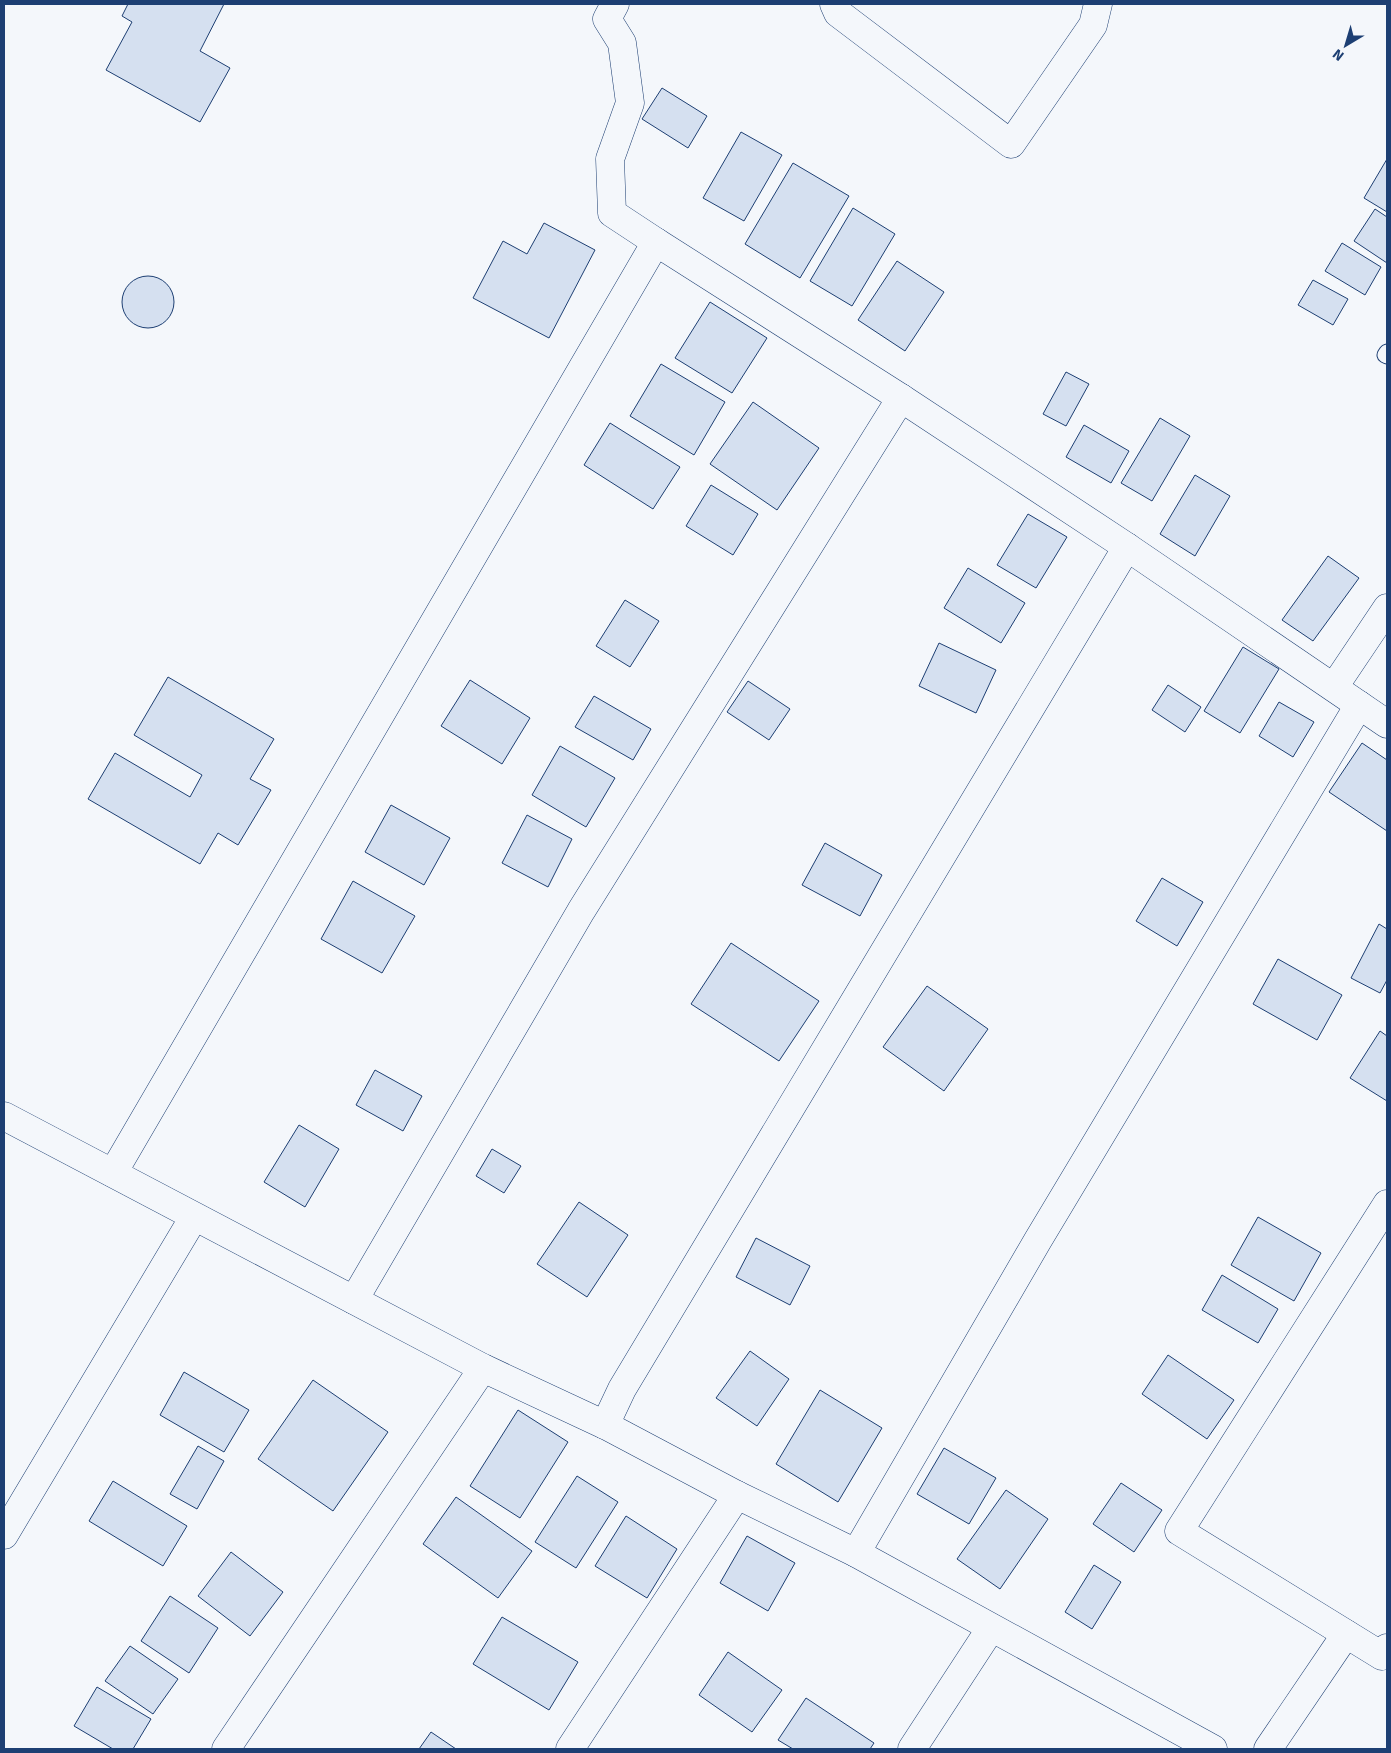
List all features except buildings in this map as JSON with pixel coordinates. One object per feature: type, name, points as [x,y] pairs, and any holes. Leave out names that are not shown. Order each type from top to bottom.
[{"type":"street","points":[[615,4],[607,19],[622,43],[630,103],[610,159],[612,212],[901,398],[1127,547],[1387,724]]},
{"type":"street","points":[[834,4],[838,13],[1011,144],[1093,25],[1098,4]]},
{"type":"street","points":[[113,1173],[656,242]]},
{"type":"street","points":[[354,1300],[581,911],[901,398]]},
{"type":"street","points":[[605,1424],[622,1389],[1127,547]]},
{"type":"street","points":[[1334,688],[1387,608]]},
{"type":"street","points":[[856,1553],[1038,1240],[1359,705]]},
{"type":"street","points":[[4,1116],[483,1368],[605,1424],[737,1495],[856,1553],[1213,1749]]},
{"type":"street","points":[[1387,1204],[1179,1531],[1382,1656],[1387,1648]]},
{"type":"street","points":[[4,1536],[194,1217]]},
{"type":"street","points":[[226,1749],[483,1368]]},
{"type":"street","points":[[570,1749],[737,1495]]},
{"type":"street","points":[[912,1749],[991,1628]]},
{"type":"street","points":[[1268,1749],[1346,1634]]},
{"type":"lane","points":[[1387,352],[1385,355],[1387,356]]}]
